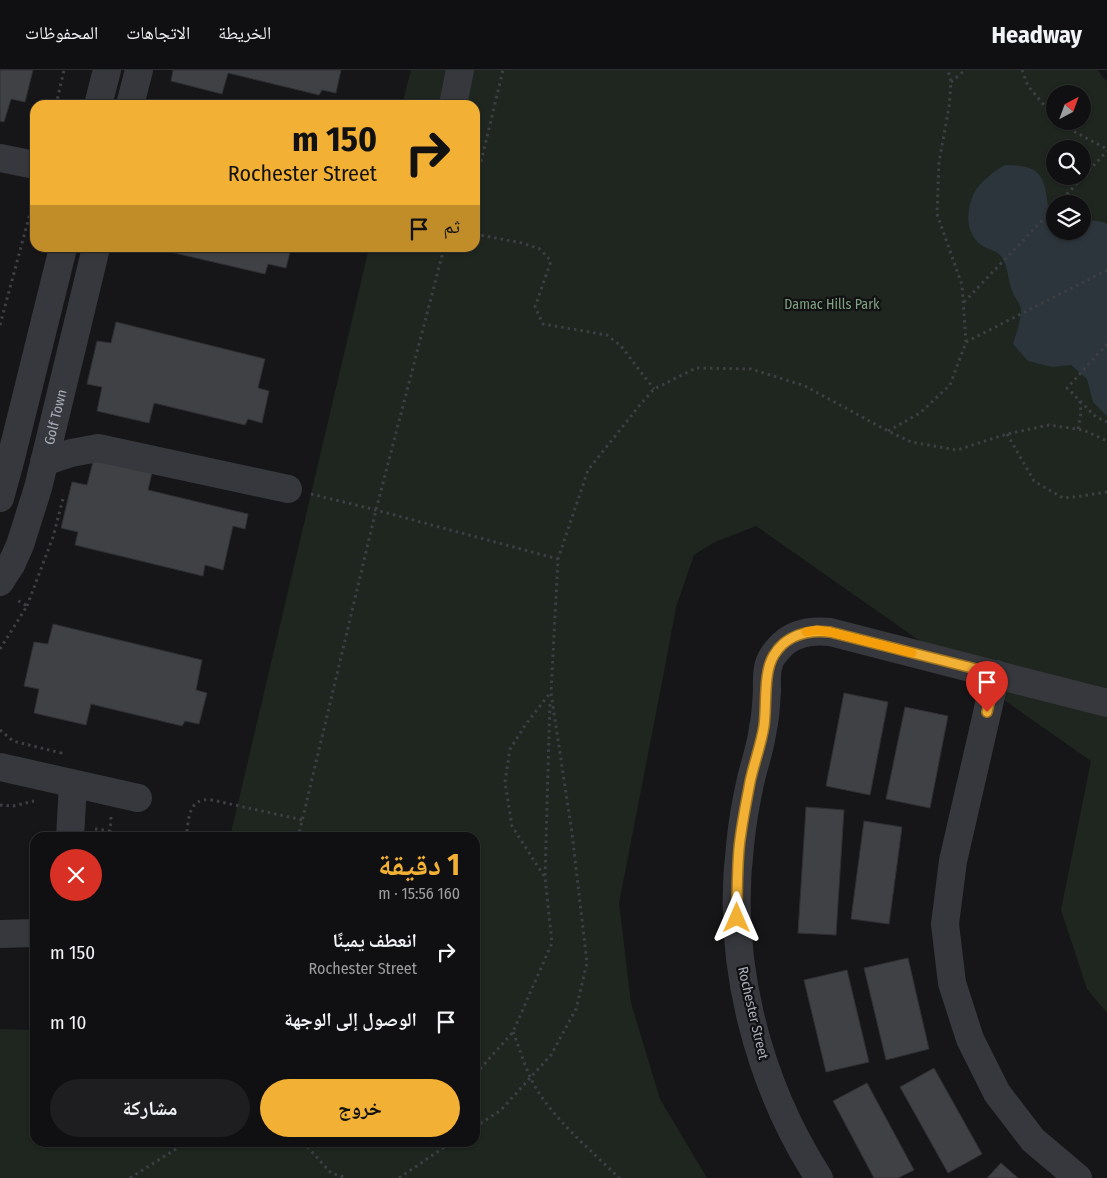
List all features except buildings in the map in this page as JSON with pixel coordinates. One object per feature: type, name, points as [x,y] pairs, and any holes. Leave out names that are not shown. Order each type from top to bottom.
[{"type":"street","points":[[99,100],[107,70]]},
{"type":"street","points":[[454,100],[460,70]]},
{"type":"street","points":[[0,158],[30,164]]},
{"type":"street","points":[[0,498],[6,461],[63,252]]},
{"type":"street","name":"Golf Town","points":[[7,590],[11,565],[20,545],[38,488],[95,252]]},
{"type":"street","points":[[56,412],[76,432],[98,448]]},
{"type":"street","points":[[44,462],[70,453],[98,448],[288,489]]},
{"type":"street","name":"Rochester Street","points":[[819,1178],[789,1127],[771,1084],[751,1021],[740,953],[737,892],[739,849],[751,779],[764,728],[769,664],[774,653],[793,637],[817,630],[1107,703]]},
{"type":"street","points":[[996,674],[953,861],[945,924],[952,982],[970,1039],[997,1092],[1033,1140],[1078,1178]]},
{"type":"street","points":[[0,767],[138,798]]},
{"type":"street","points":[[70,832],[73,784]]},
{"type":"street","points":[[0,934],[30,933]]},
{"type":"path","points":[[57,100],[64,70]]},
{"type":"path","points":[[480,162],[503,70]]},
{"type":"path","points":[[888,431],[920,413],[950,384],[966,342],[962,284],[937,214],[939,162],[949,107],[950,82],[948,70]]},
{"type":"path","points":[[950,82],[965,70]]},
{"type":"path","points":[[1022,70],[1028,86],[1046,107]]},
{"type":"path","points":[[1067,195],[1107,150],[1071,130]]},
{"type":"path","points":[[0,325],[30,214]]},
{"type":"path","points":[[964,303],[1046,216]]},
{"type":"path","points":[[480,235],[522,243],[540,249],[551,262],[536,307],[543,324],[607,335],[621,346],[654,389]]},
{"type":"path","points":[[299,832],[376,510],[443,252]]},
{"type":"path","points":[[966,342],[1107,270]]},
{"type":"path","points":[[1107,344],[1067,388],[1096,417],[1107,422]]},
{"type":"path","points":[[480,1069],[513,1032],[552,943],[545,877],[550,693],[558,559],[588,470],[654,389],[696,368],[751,369],[805,386],[911,442],[957,450],[1007,434],[1049,425],[1083,430],[1107,441]]},
{"type":"path","points":[[1078,429],[1080,400]]},
{"type":"path","points":[[1007,434],[1034,481],[1063,498],[1107,492]]},
{"type":"path","points":[[288,489],[376,510],[558,559]]},
{"type":"path","points":[[0,649],[27,606],[7,590]]},
{"type":"path","points":[[545,877],[512,826],[505,782],[510,749],[526,724],[550,693]]},
{"type":"path","points":[[480,1124],[501,1110],[551,1055],[576,1009],[587,963],[572,833],[550,693]]},
{"type":"path","points":[[187,832],[192,807],[196,802],[203,800],[212,800],[302,820]]},
{"type":"path","points":[[94,832],[94,829],[110,831]]},
{"type":"path","points":[[513,1032],[531,1078],[544,1100],[565,1125],[619,1178]]},
{"type":"path","points":[[130,1178],[179,1147]]},
{"type":"path","points":[[308,1147],[331,1173],[347,1178]]},
{"type":"path","points":[[399,1178],[445,1147]]},
{"type":"path","points":[[331,1173],[332,1178]]},
{"type":"green space","name":"Damac Hills Park","points":[[411,70],[1098,70],[1107,81],[1107,1013],[1087,989],[1061,910],[1091,761],[756,526],[715,542],[694,555],[676,607],[619,903],[631,1003],[660,1099],[707,1178],[0,1178],[0,1029],[30,1030],[30,1147],[480,1147],[480,832],[231,832],[368,252],[480,252],[480,100],[403,100]]},
{"type":"shaded area","points":[[1005,165],[1017,165],[1033,170],[1042,179],[1046,195],[1046,240],[1091,240],[1091,220],[1107,224],[1107,416],[1093,402],[1087,379],[1071,365],[1052,367],[1028,361],[1013,344],[1020,319],[1020,306],[1013,293],[1002,258],[997,252],[981,245],[976,240],[972,235],[968,217],[974,193],[996,170]]},
{"type":"slow traffic","points":[[806,632],[817,630],[830,632],[912,653]]},
{"type":"route","points":[[737,918],[739,849],[751,779],[764,728],[769,664],[774,653],[783,644],[805,632],[817,630],[996,674],[987,712]]}]
